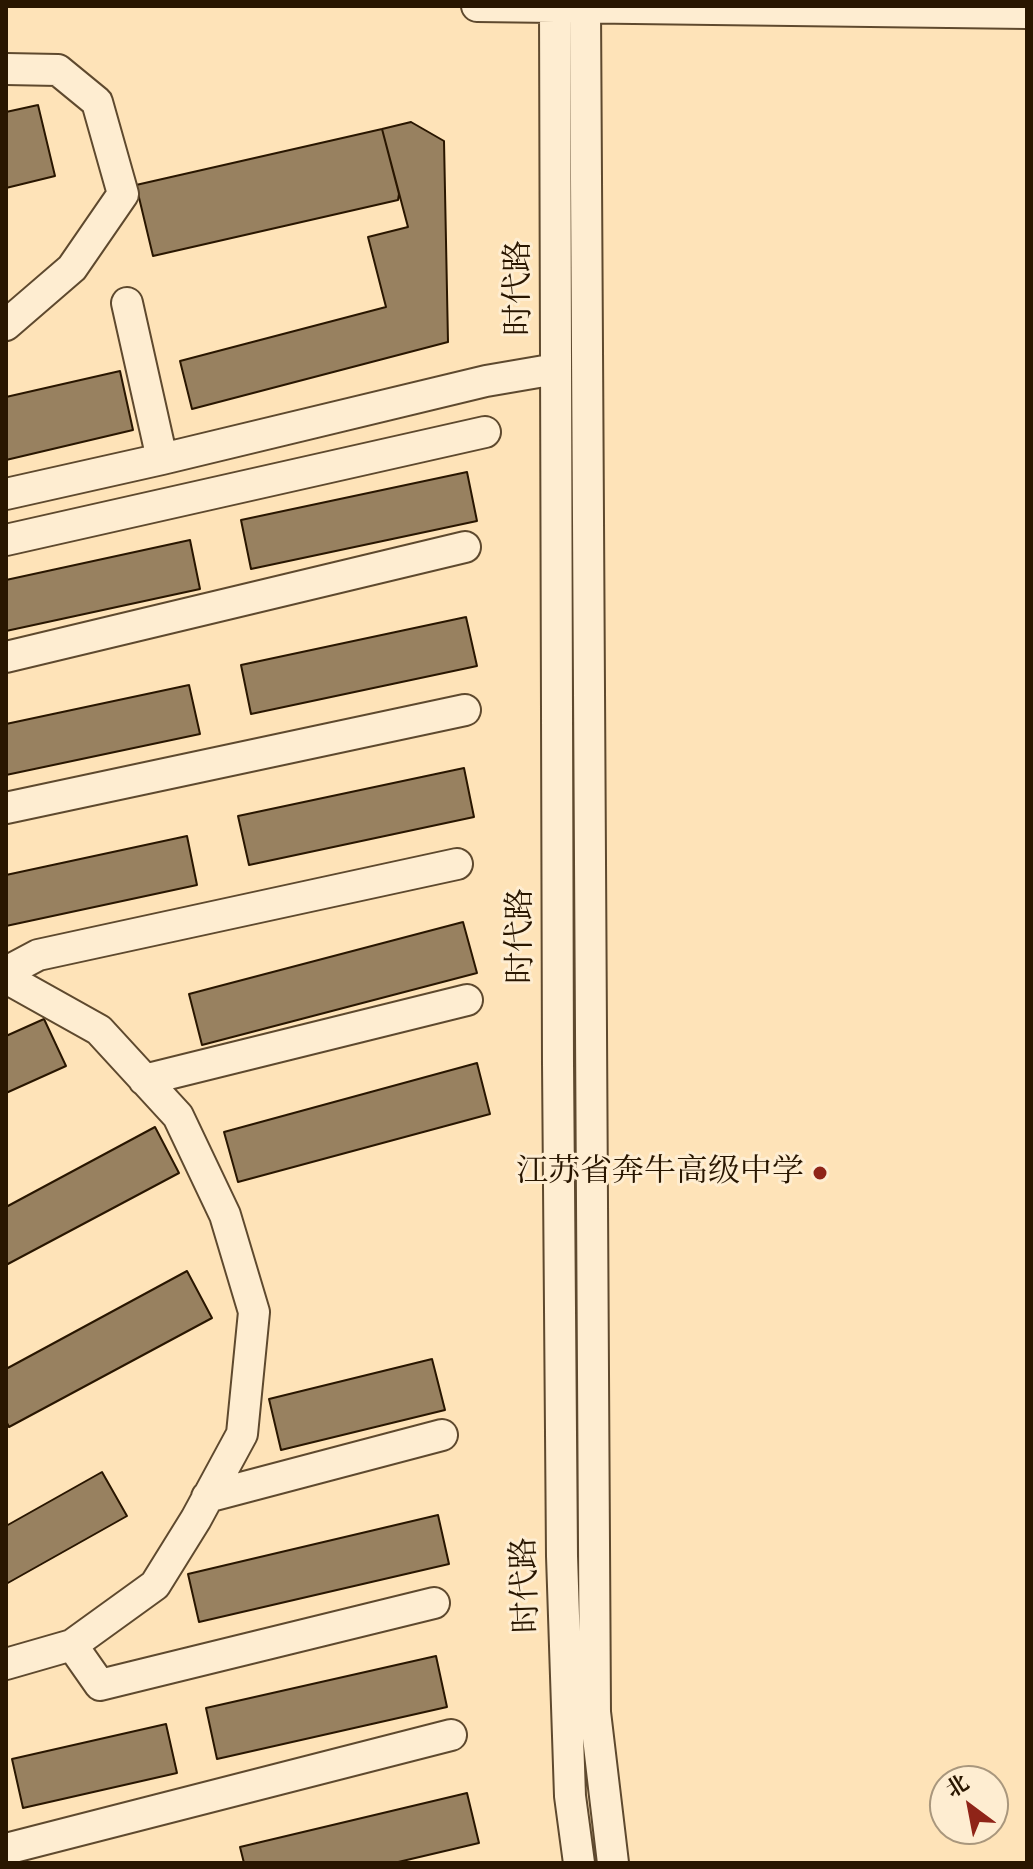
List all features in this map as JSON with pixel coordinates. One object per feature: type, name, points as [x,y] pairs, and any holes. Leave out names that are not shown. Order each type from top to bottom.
[{"type":"street","points":[[477,6],[1027,13]]},
{"type":"street","name":"时代路","points":[[570,8],[556,369],[562,1556],[570,1796],[579,1863]]},
{"type":"street","name":"时代路","points":[[570,8],[595,1712],[613,1863]]},
{"type":"street","points":[[6,69],[58,70],[97,102],[123,194],[72,268],[6,325]]},
{"type":"street","points":[[127,303],[162,459]]},
{"type":"street","points":[[6,494],[486,381],[556,369]]},
{"type":"street","points":[[6,540],[485,432]]},
{"type":"street","points":[[6,657],[465,547]]},
{"type":"street","points":[[6,808],[465,710]]},
{"type":"street","points":[[6,1664],[72,1645],[155,1585],[196,1519],[242,1434],[254,1312],[225,1215],[178,1116],[99,1030],[6,975],[38,955],[457,864]]},
{"type":"street","points":[[144,1080],[467,1000]]},
{"type":"street","points":[[207,1497],[442,1435]]},
{"type":"street","points":[[72,1645],[100,1685],[434,1603]]},
{"type":"street","points":[[6,1849],[451,1735]]},
{"type":"building","points":[[38,105],[55,176],[6,188],[6,112]]},
{"type":"building","points":[[411,122],[444,141],[448,342],[192,409],[180,361],[386,307],[368,237],[408,227],[382,129]]},
{"type":"building","points":[[382,129],[398,200],[153,256],[136,185]]},
{"type":"building","points":[[120,371],[133,430],[6,460],[6,397]]},
{"type":"building","points":[[467,472],[477,521],[251,569],[241,520]]},
{"type":"building","points":[[190,540],[200,589],[6,631],[6,580]]},
{"type":"building","points":[[466,617],[477,666],[251,714],[241,665]]},
{"type":"building","points":[[189,685],[200,734],[6,775],[6,724]]},
{"type":"building","points":[[464,768],[474,817],[249,865],[238,816]]},
{"type":"building","points":[[187,836],[197,885],[6,926],[6,875]]},
{"type":"building","points":[[463,922],[477,973],[202,1045],[189,994]]},
{"type":"building","points":[[44,1019],[66,1066],[6,1093],[6,1036]]},
{"type":"building","points":[[477,1063],[490,1114],[238,1182],[224,1132]]},
{"type":"building","points":[[155,1127],[179,1173],[6,1265],[6,1207]]},
{"type":"building","points":[[187,1271],[212,1318],[9,1427],[6,1421],[6,1369]]},
{"type":"building","points":[[432,1359],[445,1410],[281,1450],[269,1399]]},
{"type":"building","points":[[102,1472],[127,1516],[6,1584],[6,1526]]},
{"type":"building","points":[[438,1515],[449,1564],[199,1622],[188,1574]]},
{"type":"building","points":[[436,1656],[447,1707],[217,1759],[206,1708]]},
{"type":"building","points":[[166,1724],[177,1773],[23,1808],[12,1759]]},
{"type":"building","points":[[467,1793],[479,1843],[394,1863],[244,1863],[240,1847]]},
{"type":"place","name":"江苏省奔牛高级中学","points":[[820,1173]]}]
